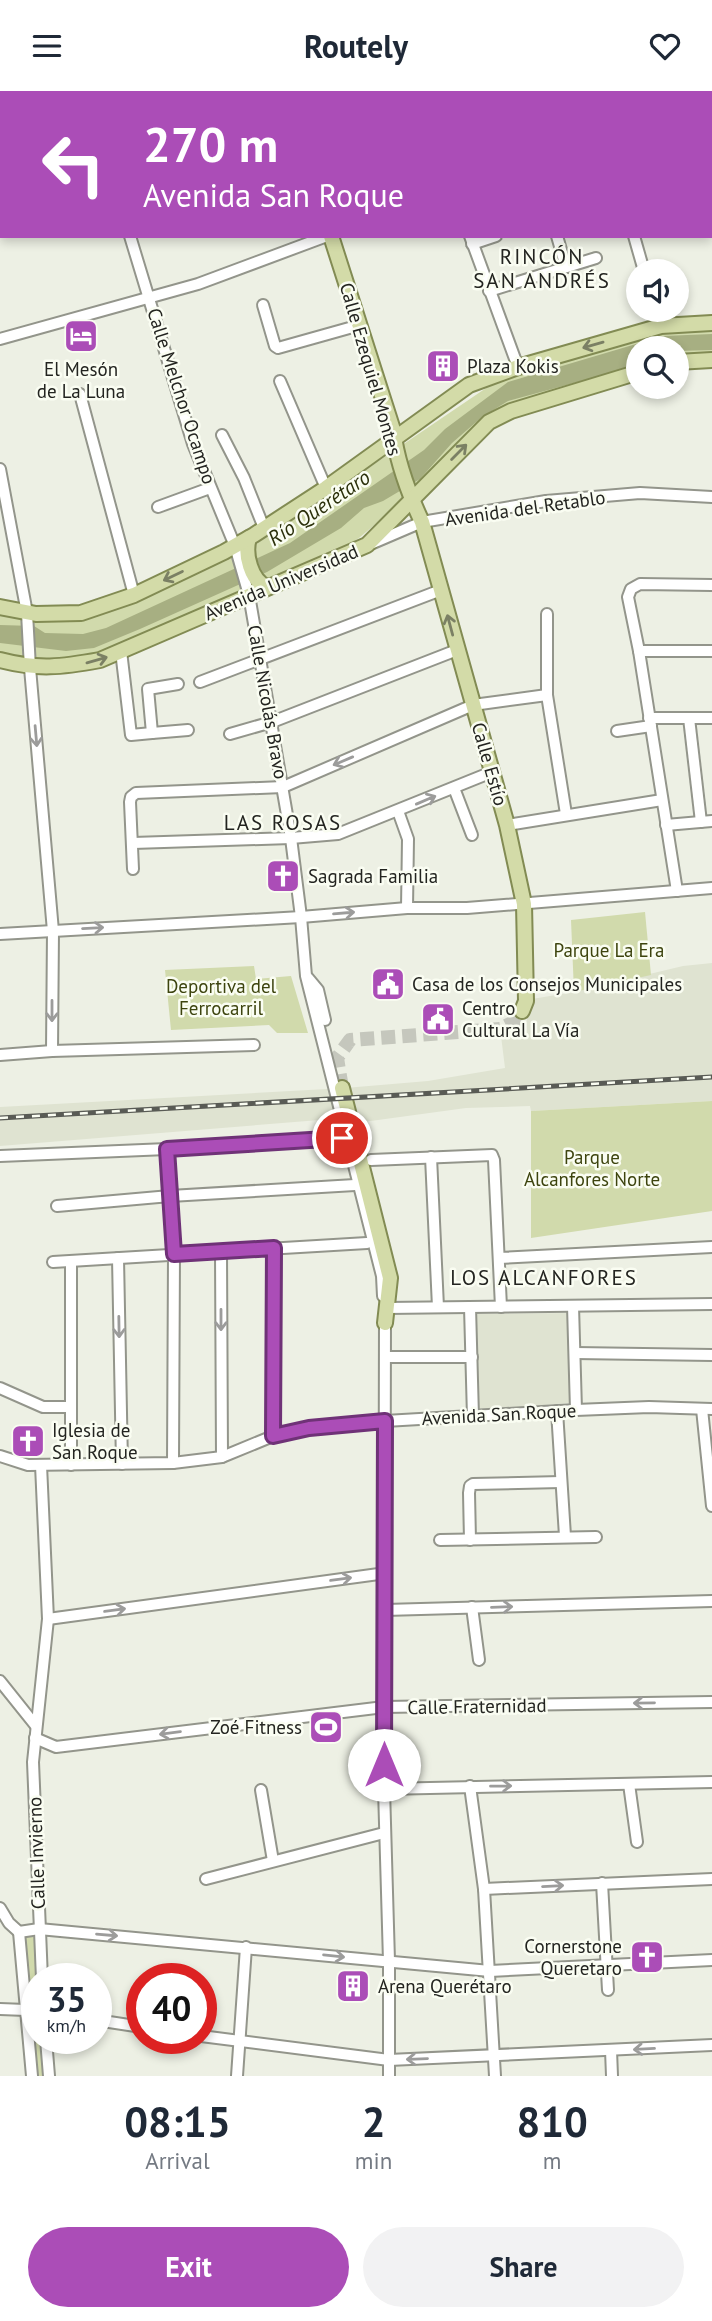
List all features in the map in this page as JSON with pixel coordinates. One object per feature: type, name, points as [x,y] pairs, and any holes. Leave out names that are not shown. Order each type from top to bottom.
[{"type":"main road","name":"Calle Ezequiel Montes","points":[[330,238],[360,325],[410,496]]},
{"type":"main road","points":[[0,607],[28,619],[81,613],[240,553],[249,538],[326,488],[469,385],[518,367],[661,326],[712,323]]},
{"type":"main road","points":[[689,361],[712,360]]},
{"type":"main road","name":"Avenida Universidad","points":[[0,660],[65,666],[100,660],[255,587],[367,545],[410,496],[489,422],[511,411],[626,376]]},
{"type":"main road","name":"Avenida del Retablo","points":[[410,496],[422,522]]},
{"type":"main road","name":"Calle Estío","points":[[422,522],[507,825],[524,904],[526,1001],[522,1011]]},
{"type":"main road","points":[[240,553],[255,587]]},
{"type":"main road","points":[[342,1088],[390,1278],[386,1315]]},
{"type":"street","name":"Calle Melchor Ocampo","points":[[131,238],[151,298],[181,407],[210,488],[240,553]]},
{"type":"street","points":[[0,339],[198,284],[324,238]]},
{"type":"street","points":[[558,238],[566,267]]},
{"type":"street","points":[[635,238],[641,259]]},
{"type":"street","points":[[471,240],[518,367]]},
{"type":"street","points":[[489,291],[596,258]]},
{"type":"street","points":[[263,305],[275,346],[278,348],[360,325]]},
{"type":"street","points":[[660,322],[661,326]]},
{"type":"street","points":[[280,381],[326,488]]},
{"type":"street","points":[[80,394],[134,595]]},
{"type":"street","points":[[222,435],[244,478],[264,528]]},
{"type":"street","points":[[0,468],[28,619],[53,930],[52,1051]]},
{"type":"street","points":[[158,507],[210,488]]},
{"type":"street","name":"Avenida del Retablo","points":[[367,545],[422,522],[546,501],[640,493],[712,496]]},
{"type":"street","points":[[677,891],[628,597],[631,589],[640,584],[712,585]]},
{"type":"street","name":"Calle Nicolás Bravo","points":[[255,587],[261,659],[291,838],[306,976]]},
{"type":"street","points":[[201,682],[441,590]]},
{"type":"street","points":[[547,614],[547,695],[566,814]]},
{"type":"street","points":[[230,734],[272,722],[457,650]]},
{"type":"street","points":[[121,651],[131,735],[188,730]]},
{"type":"street","points":[[639,651],[712,651]]},
{"type":"street","points":[[126,691],[178,684]]},
{"type":"street","points":[[148,689],[152,733]]},
{"type":"street","points":[[134,869],[130,802],[136,793],[283,787],[473,705],[547,695]]},
{"type":"street","points":[[666,825],[707,821],[688,718]]},
{"type":"street","points":[[617,731],[650,722],[712,718]]},
{"type":"street","points":[[133,843],[338,834],[492,772]]},
{"type":"street","points":[[454,788],[472,835]]},
{"type":"street","points":[[507,825],[662,800]]},
{"type":"street","points":[[398,811],[408,839],[407,908]]},
{"type":"street","points":[[0,934],[301,917],[407,908],[467,908],[712,888]]},
{"type":"street","points":[[306,976],[318,990],[325,1020]]},
{"type":"street","points":[[306,976],[382,1276],[386,1315],[384,1833],[389,1961],[389,2076]]},
{"type":"street","points":[[0,1055],[254,1045]]},
{"type":"street","points":[[0,1156],[342,1138]]},
{"type":"street","points":[[167,1149],[174,1254],[173,1463]]},
{"type":"street","points":[[371,1160],[492,1155],[501,1307]]},
{"type":"street","points":[[431,1157],[438,1307]]},
{"type":"street","points":[[57,1206],[355,1185]]},
{"type":"street","points":[[53,1262],[367,1243]]},
{"type":"street","points":[[499,1258],[712,1247]]},
{"type":"street","points":[[273,1436],[274,1248]]},
{"type":"street","points":[[221,1252],[222,1457]]},
{"type":"street","points":[[118,1258],[122,1464]]},
{"type":"street","points":[[71,1262],[71,1465]]},
{"type":"street","points":[[386,1315],[438,1307],[712,1304]]},
{"type":"street","points":[[470,1307],[473,1417]]},
{"type":"street","points":[[573,1307],[576,1410]]},
{"type":"street","points":[[575,1353],[712,1355]]},
{"type":"street","points":[[386,1357],[472,1357]]},
{"type":"street","points":[[0,1388],[43,1407],[70,1407]]},
{"type":"street","points":[[707,1409],[712,1506]]},
{"type":"street","name":"Avenida San Roque","points":[[0,1456],[27,1465],[173,1463],[222,1457],[273,1436],[309,1428],[576,1410],[707,1409]]},
{"type":"street","points":[[556,1411],[565,1536]]},
{"type":"street","name":"Calle Invierno","points":[[41,1465],[48,1619],[33,1762],[42,1963]]},
{"type":"street","points":[[470,1540],[470,1486],[473,1483],[561,1482]]},
{"type":"street","points":[[440,1540],[596,1537]]},
{"type":"street","points":[[48,1619],[386,1573]]},
{"type":"street","points":[[385,1610],[712,1601]]},
{"type":"street","points":[[472,1607],[479,1660]]},
{"type":"street","points":[[0,1681],[37,1726]]},
{"type":"street","name":"Calle Fraternidad","points":[[35,1738],[56,1747],[384,1707],[712,1702]]},
{"type":"street","points":[[384,1789],[712,1782]]},
{"type":"street","points":[[629,1784],[637,1842]]},
{"type":"street","points":[[470,1786],[484,1889],[495,2076]]},
{"type":"street","points":[[261,1790],[273,1861]]},
{"type":"street","points":[[206,1879],[384,1833]]},
{"type":"street","points":[[484,1889],[712,1879]]},
{"type":"street","points":[[602,1883],[608,1990]]},
{"type":"street","points":[[0,1908],[4,1922],[19,1932],[39,1929],[490,1971],[712,1961]]},
{"type":"street","name":"Calle Invierno","points":[[19,1932],[22,1963]]},
{"type":"street","points":[[237,2076],[246,1947]]},
{"type":"street","points":[[0,2009],[21,2010]]},
{"type":"street","points":[[217,2038],[389,2060],[712,2045]]},
{"type":"street","points":[[611,2050],[612,2076]]},
{"type":"street","name":"Calle Invierno","points":[[30,2054],[32,2076]]},
{"type":"street","points":[[47,2054],[48,2076]]},
{"type":"shaded area","points":[[712,334],[712,350],[689,351],[689,336],[663,336]]},
{"type":"shaded area","points":[[626,347],[626,369],[508,401],[482,417],[452,443],[420,479],[383,501],[364,508],[341,528],[267,572],[94,648],[66,651],[0,643],[0,625],[34,626],[45,633],[83,634],[106,628],[290,543],[424,450],[445,429],[508,382]]},
{"type":"shaded area","points":[[712,963],[712,1101],[531,1111],[530,1106],[466,1108],[356,1123],[351,1118],[332,1119],[0,1146],[0,1107],[345,1088],[428,1081],[505,1068],[501,1036],[524,1031],[532,999],[574,992],[683,966]]},
{"type":"shaded area","points":[[569,1313],[570,1403],[477,1411],[477,1314]]},
{"type":"green space","points":[[712,329],[712,355],[689,356],[689,336],[650,336],[670,330]]},
{"type":"green space","points":[[626,343],[626,370],[487,416],[469,431],[399,504],[359,538],[329,556],[282,578],[238,591],[139,639],[83,658],[45,661],[0,654],[0,613],[76,618],[95,616],[249,549],[495,382]]},
{"type":"green space","name":"Parque La Era","points":[[645,912],[651,975],[574,992],[571,920]]},
{"type":"green space","name":"Deportiva del Ferrocarril","points":[[254,966],[256,979],[291,976],[308,1033],[277,1033],[269,1025],[171,1030],[165,970]]},
{"type":"green space","name":"Parque Alcanfores Norte","points":[[712,1101],[712,1211],[531,1238],[531,1111]]},
{"type":"green space","points":[[35,1936],[37,1963],[27,1963],[25,1937]]},
{"type":"green space","points":[[33,2054],[43,2054],[45,2076],[35,2076]]},
{"type":"tunnel","points":[[342,1088],[337,1058],[350,1040],[500,1029],[516,1021],[522,1011]]},
{"type":"railway","points":[[0,1118],[712,1077]]},
{"type":"place","name":"El Mesón de La Luna","points":[[81,336]]},
{"type":"place","name":"Plaza Kokis","points":[[443,366]]},
{"type":"place","name":"Sagrada Familia","points":[[283,876]]},
{"type":"place","name":"Casa de los Consejos Municipales","points":[[388,984]]},
{"type":"place","name":"Centro Cultural La Vía","points":[[438,1019]]},
{"type":"place","name":"Iglesia de San Roque","points":[[28,1441]]},
{"type":"place","name":"Zoé Fitness","points":[[326,1727]]},
{"type":"place","name":"Cornerstone Queretaro","points":[[647,1957]]},
{"type":"place","name":"Arena Querétaro","points":[[353,1986]]},
{"type":"district","name":"RINCÓN SAN ANDRÉS","points":[[542,269]]},
{"type":"district","name":"LAS ROSAS","points":[[283,823]]},
{"type":"district","name":"LOS ALCANFORES","points":[[544,1278]]},
{"type":"route","points":[[342,1138],[167,1149],[174,1254],[274,1248],[273,1436],[309,1428],[385,1421],[384,1765]]},
{"type":"water label","name":"Río Querétaro","points":[[319,508]]}]
